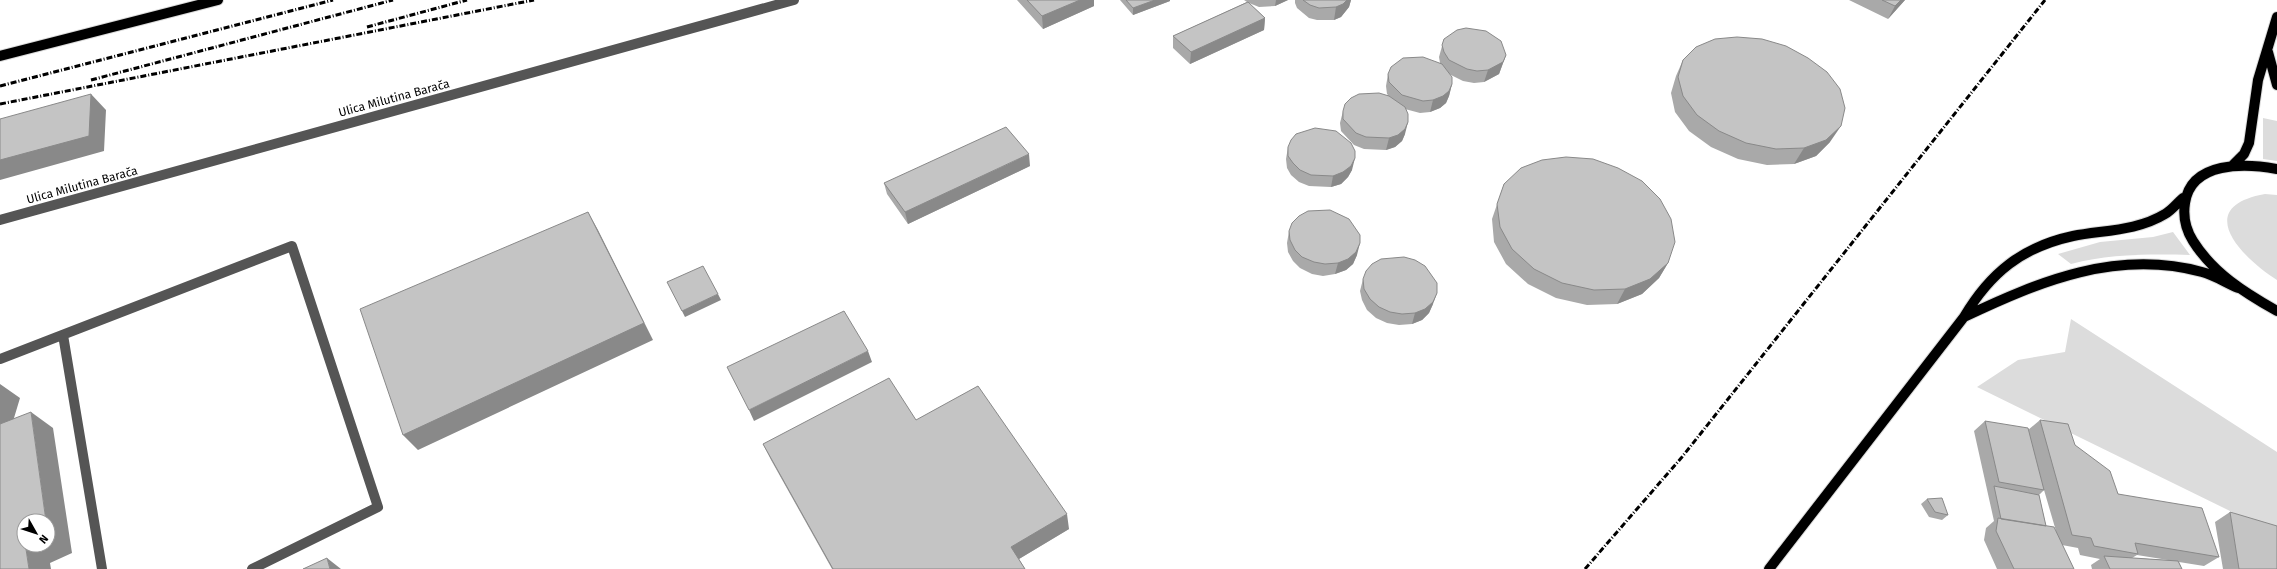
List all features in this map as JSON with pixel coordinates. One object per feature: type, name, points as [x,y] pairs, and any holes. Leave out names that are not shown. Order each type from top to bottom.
[{"type":"main road","points":[[0,56],[218,0]]},
{"type":"main road","points":[[2232,166],[2244,154],[2249,143],[2258,80],[2268,52],[2277,17]]},
{"type":"main road","points":[[2268,52],[2277,85]]},
{"type":"main road","points":[[1769,569],[1964,317],[1983,287],[2005,266],[2030,250],[2062,239],[2116,230],[2146,223],[2166,214],[2183,198],[2192,182],[2209,171],[2232,166],[2265,166],[2277,169]]},
{"type":"main road","points":[[2183,198],[2184,218],[2193,241],[2212,265],[2238,288]]},
{"type":"main road","points":[[1964,317],[2027,287],[2070,272],[2113,265],[2153,264],[2177,267],[2204,273],[2238,288],[2277,310]]},
{"type":"street","name":"Ulica Milutina Barača","points":[[0,220],[794,0]]},
{"type":"street","points":[[0,359],[292,246],[378,508],[252,569]]},
{"type":"street","points":[[64,335],[102,569]]},
{"type":"shaded area","points":[[2263,118],[2277,121],[2277,161],[2263,159]]},
{"type":"shaded area","points":[[2265,194],[2277,195],[2277,280],[2250,259],[2238,246],[2230,233],[2227,221],[2231,210],[2243,200]]},
{"type":"shaded area","points":[[2173,232],[2190,255],[2115,256],[2071,264],[2058,254],[2100,242],[2153,237]]},
{"type":"shaded area","points":[[2071,319],[2277,452],[2277,534],[1977,387],[2018,360],[2065,352]]},
{"type":"building","points":[[1027,0],[1080,0],[1042,16]]},
{"type":"building","points":[[1126,0],[1155,0],[1133,8]]},
{"type":"building","points":[[1303,0],[1347,0],[1343,4],[1336,7],[1319,8],[1310,5]]},
{"type":"building","points":[[1882,0],[1901,0],[1895,6]]},
{"type":"building","points":[[1248,2],[1265,18],[1191,52],[1173,36]]},
{"type":"building","points":[[1466,28],[1486,31],[1501,41],[1506,55],[1503,62],[1488,70],[1477,71],[1467,69],[1449,60],[1442,45],[1444,39],[1457,30]]},
{"type":"building","points":[[1737,37],[1762,39],[1786,46],[1808,58],[1827,72],[1840,89],[1845,108],[1841,126],[1826,140],[1804,148],[1776,149],[1746,143],[1719,131],[1697,115],[1683,96],[1678,77],[1683,60],[1696,47],[1715,39]]},
{"type":"building","points":[[1423,57],[1442,64],[1452,77],[1452,84],[1449,91],[1443,96],[1433,100],[1423,101],[1402,95],[1389,82],[1388,74],[1391,67],[1403,58]]},
{"type":"building","points":[[1379,93],[1389,96],[1405,107],[1408,114],[1408,122],[1405,129],[1398,135],[1389,138],[1366,137],[1356,133],[1343,119],[1345,104],[1351,98],[1359,94]]},
{"type":"building","points":[[91,94],[89,136],[0,160],[0,119]]},
{"type":"building","points":[[1006,127],[1029,154],[905,212],[884,183]]},
{"type":"building","points":[[1315,128],[1336,131],[1351,143],[1355,151],[1355,158],[1351,166],[1343,172],[1333,176],[1311,175],[1300,170],[1293,163],[1288,156],[1288,147],[1291,140],[1296,134]]},
{"type":"building","points":[[1566,157],[1593,159],[1618,168],[1642,181],[1660,199],[1671,219],[1675,242],[1668,263],[1650,279],[1625,289],[1594,290],[1562,283],[1534,269],[1512,249],[1500,227],[1497,204],[1504,184],[1521,168],[1542,160]]},
{"type":"building","points":[[1330,210],[1349,219],[1360,235],[1360,243],[1356,252],[1348,259],[1338,263],[1325,264],[1314,262],[1302,257],[1295,250],[1290,240],[1289,231],[1292,223],[1299,216],[1308,211]]},
{"type":"building","points":[[588,212],[644,323],[403,435],[360,309]]},
{"type":"building","points":[[1404,257],[1415,260],[1425,266],[1437,283],[1437,293],[1433,302],[1425,309],[1415,313],[1402,314],[1390,312],[1379,307],[1370,299],[1364,289],[1363,279],[1366,271],[1372,264],[1381,259]]},
{"type":"building","points":[[703,266],[718,294],[682,311],[667,282]]},
{"type":"building","points":[[844,311],[868,351],[749,410],[727,367]]},
{"type":"building","points":[[889,378],[916,420],[978,386],[1067,514],[1011,547],[1025,569],[833,569],[763,444]]},
{"type":"building","points":[[31,412],[45,513],[16,513],[16,553],[27,553],[29,569],[0,569],[0,424]]},
{"type":"building","points":[[2040,420],[2068,424],[2075,445],[2110,471],[2118,494],[2202,508],[2219,557],[2135,543],[2138,554],[2094,546],[2091,538],[2072,535]]},
{"type":"building","points":[[1985,421],[2028,428],[2044,490],[1999,482]]},
{"type":"building","points":[[1994,486],[2039,495],[2046,526],[2001,519]]},
{"type":"building","points":[[1942,498],[1948,515],[1935,512],[1927,499]]},
{"type":"building","points":[[2230,512],[2277,526],[2277,569],[2239,569]]},
{"type":"building","points":[[1998,518],[2054,527],[2074,569],[2014,569],[1996,531]]},
{"type":"building","points":[[2104,556],[2178,561],[2182,569],[2110,569]]},
{"type":"building","points":[[327,558],[330,569],[303,569]]},
{"type":"railway","points":[[0,86],[333,0]]},
{"type":"railway","points":[[91,80],[393,0]]},
{"type":"railway","points":[[367,27],[467,0]]},
{"type":"railway","points":[[0,104],[534,0]]},
{"type":"railway","points":[[1585,569],[1682,457],[2045,0]]}]
